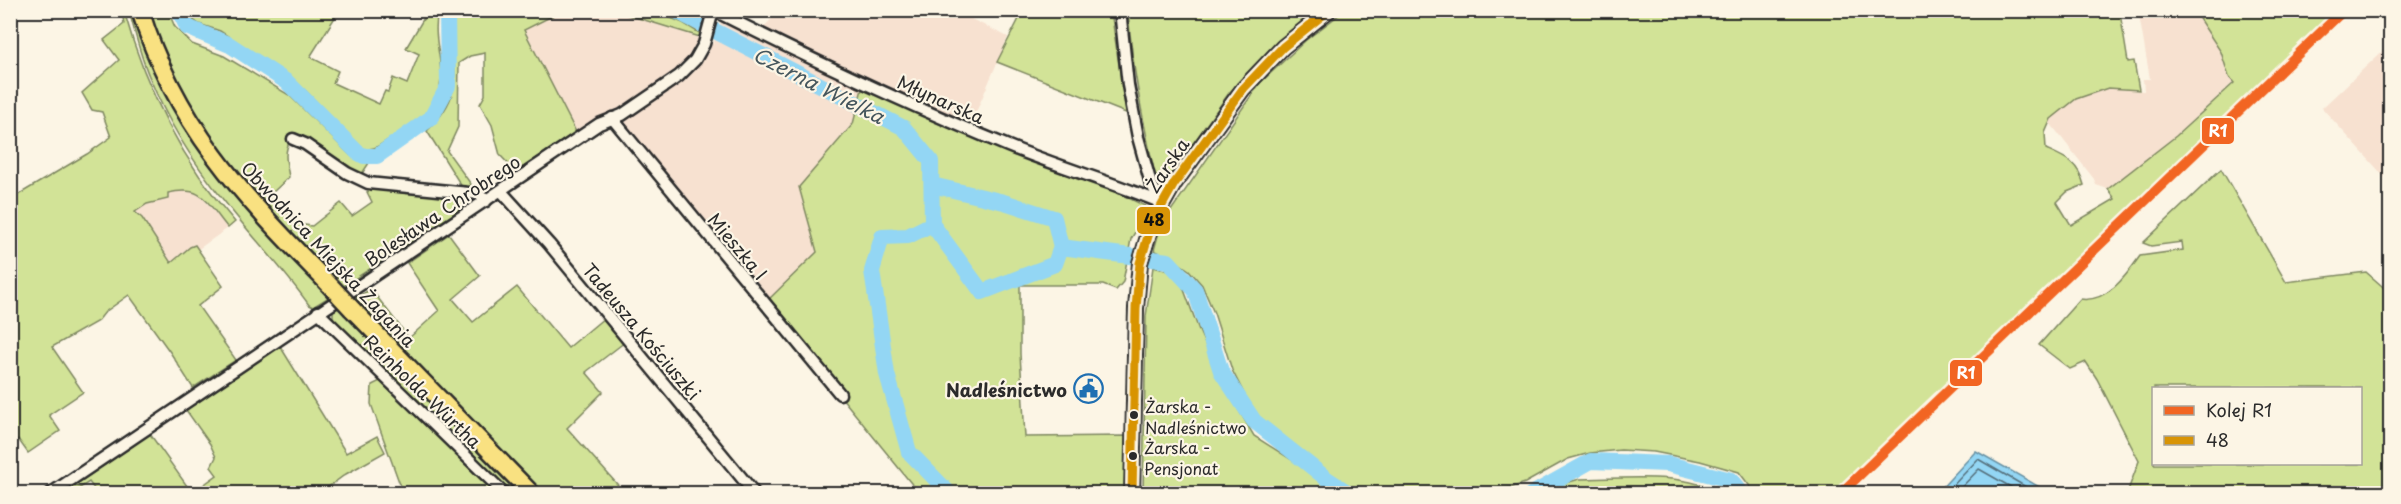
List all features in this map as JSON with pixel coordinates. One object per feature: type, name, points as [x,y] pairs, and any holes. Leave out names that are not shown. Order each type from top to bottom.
[{"type":"main road","name":"Obwodnica Miejska Żagania","points":[[140,10],[148,36],[172,90],[206,147],[261,214],[532,494]]},
{"type":"street","points":[[714,13],[731,10]]},
{"type":"street","points":[[1120,10],[1128,85],[1138,137],[1150,184],[1162,203]]},
{"type":"street","name":"Żarska","points":[[1132,494],[1135,340],[1138,281],[1144,245],[1162,203],[1243,89],[1283,47],[1329,10]]},
{"type":"street","points":[[2050,10],[2073,10]]},
{"type":"street","name":"Bolesława Chrobrego","points":[[50,494],[599,124],[625,113],[679,76],[695,60],[704,44],[714,13]]},
{"type":"street","name":"Młynarska","points":[[714,13],[974,132],[1040,159],[1162,203]]},
{"type":"street","name":"Mieszka I","points":[[612,118],[840,394]]},
{"type":"street","points":[[293,139],[305,144],[363,181],[478,194],[486,201]]},
{"type":"street","name":"Tadeusza Kościuszki","points":[[501,190],[549,244],[755,494]]},
{"type":"street","name":"Reinholda Würtha","points":[[318,312],[505,494]]},
{"type":"shaded area","points":[[953,10],[1008,37],[969,129],[864,82],[853,124],[799,187],[817,252],[765,303],[612,119],[579,138],[524,30],[562,11],[615,11],[713,44],[723,16],[763,28],[779,11]]},
{"type":"shaded area","points":[[2168,11],[2194,11],[2221,52],[2229,77],[2234,82],[2176,136],[2108,189],[2096,185],[2094,179],[2050,123],[2051,119],[2076,99],[2100,89],[2144,91],[2143,79],[2150,79],[2139,15]]},
{"type":"shaded area","points":[[2390,44],[2390,183],[2322,108]]},
{"type":"shaded area","points":[[185,189],[198,192],[228,228],[197,250],[190,247],[171,263],[142,218],[135,212],[147,204],[168,199],[168,193]]},
{"type":"green space","points":[[2024,10],[2067,16],[2120,13],[2128,62],[2134,61],[2139,90],[2108,88],[2076,99],[2051,119],[2045,133],[2046,149],[2065,158],[2075,166],[2084,185],[2067,192],[2057,202],[2071,225],[2115,199],[2108,189],[2176,136],[2234,83],[2229,77],[2221,52],[2194,11],[2339,11],[2062,273],[1835,493],[1755,493],[1739,472],[1654,452],[1621,450],[1590,453],[1568,459],[1525,483],[1495,493],[1357,493],[1331,478],[1265,427],[1253,411],[1232,370],[1214,313],[1202,285],[1189,270],[1154,250],[1161,225],[1260,83],[1306,40],[1344,11]]},
{"type":"green space","points":[[122,11],[124,11],[143,69],[168,123],[198,174],[235,222],[228,228],[209,203],[189,191],[168,193],[168,199],[147,204],[135,212],[142,218],[171,263],[195,245],[223,286],[198,306],[236,360],[193,388],[129,295],[105,312],[98,321],[52,347],[83,392],[49,415],[60,431],[28,453],[18,439],[11,444],[11,199],[87,154],[111,137],[102,112],[92,110],[82,93],[119,60],[104,40],[124,24]]},
{"type":"green space","points":[[129,11],[134,11],[214,167],[249,212],[329,297],[313,307],[309,305],[203,173],[182,142],[156,93],[143,60]]},
{"type":"green space","points":[[145,11],[168,11],[175,27],[192,44],[224,56],[289,95],[350,155],[369,163],[359,178],[290,141],[286,154],[289,177],[271,194],[297,224],[312,226],[341,203],[352,216],[372,202],[367,192],[381,187],[476,199],[341,288],[285,233],[199,128]]},
{"type":"green space","points":[[187,11],[339,11],[310,57],[338,71],[333,83],[379,104],[385,91],[388,92],[393,78],[407,84],[419,54],[406,48],[428,11],[438,11],[436,26],[441,77],[439,90],[434,103],[410,128],[375,148],[361,148],[306,91],[287,75],[220,31],[199,24],[191,18]]},
{"type":"green space","points":[[454,11],[562,11],[524,30],[576,132],[516,172],[500,155],[492,125],[480,104],[485,95],[485,53],[470,56],[459,63],[458,127],[447,151],[473,187],[462,187],[427,131],[441,115],[450,100],[454,87],[452,29]]},
{"type":"green space","points":[[615,11],[654,11],[683,23],[701,34],[700,37]]},
{"type":"green space","points":[[1023,11],[1111,11],[1126,113],[997,62]]},
{"type":"green space","points":[[1128,11],[1319,11],[1264,56],[1229,93],[1169,177],[1162,180],[1155,175],[1146,134],[1135,73]]},
{"type":"green space","points":[[864,81],[1092,180],[1149,208],[1131,239],[1123,282],[1116,290],[1103,285],[1020,285],[1020,354],[1025,437],[1126,436],[1125,493],[919,493],[765,303],[817,252],[799,187],[853,124]]},
{"type":"green space","points":[[2221,169],[2286,282],[2366,272],[2390,293],[2390,493],[2127,493],[2139,461],[2097,379],[2086,362],[2070,369],[2039,345],[2080,299],[2099,297],[2115,287],[2140,256],[2183,250],[2182,242],[2151,246],[2143,243]]},
{"type":"green space","points":[[449,234],[480,276],[453,299],[473,322],[517,287],[568,348],[604,318],[625,342],[586,372],[603,392],[567,428],[625,493],[538,493],[354,299],[371,289],[409,338],[439,311],[407,263]]},
{"type":"green space","points":[[1153,267],[1173,272],[1180,279],[1200,333],[1223,384],[1254,436],[1344,493],[1143,493],[1146,316]]},
{"type":"green space","points":[[340,307],[524,493],[509,493],[333,322],[333,311]]},
{"type":"green space","points":[[280,346],[346,453],[377,436],[385,452],[346,474],[323,491],[325,493],[98,494],[89,482],[72,493],[65,492],[150,434],[192,493],[217,475],[211,467],[216,457],[210,444],[186,410]]},
{"type":"green space","points":[[380,381],[388,385],[501,493],[403,493],[371,404],[372,385]]},
{"type":"green space","points":[[1580,479],[1670,479],[1704,486],[1719,493],[1539,493]]},
{"type":"water","points":[[1976,451],[2050,493],[1937,493]]},
{"type":"waterway","name":"Czerna Wielka","points":[[179,10],[187,27],[230,45],[287,82],[357,152],[364,156],[377,156],[431,118],[448,86],[447,10]]},
{"type":"waterway","name":"Czerna Wielka","points":[[674,10],[904,128],[931,161],[932,224],[908,236],[882,237],[872,271],[887,374],[909,452],[950,494]]},
{"type":"waterway","name":"Czerna Wielka","points":[[932,185],[1004,202],[1054,218],[1061,247],[1168,261],[1195,290],[1221,371],[1254,421],[1327,479],[1350,494]]},
{"type":"waterway","name":"Czerna Wielka","points":[[932,224],[982,292],[1055,264],[1061,247]]},
{"type":"waterway","name":"Czerna Wielka","points":[[1532,494],[1591,461],[1668,464],[1731,480],[1742,494]]},
{"type":"rail line","name":"R1","points":[[1840,494],[2344,10]]},
{"type":"transit line","name":"48","points":[[1132,494],[1136,308],[1140,263],[1152,223],[1174,184],[1243,89],[1283,47],[1329,10]]},
{"type":"place","name":"Nadleśnictwo","points":[[1088,389]]},
{"type":"place","name":"Żarska - Nadleśnictwo","points":[[1134,415]]},
{"type":"place","name":"Żarska - Pensjonat","points":[[1133,456]]}]
